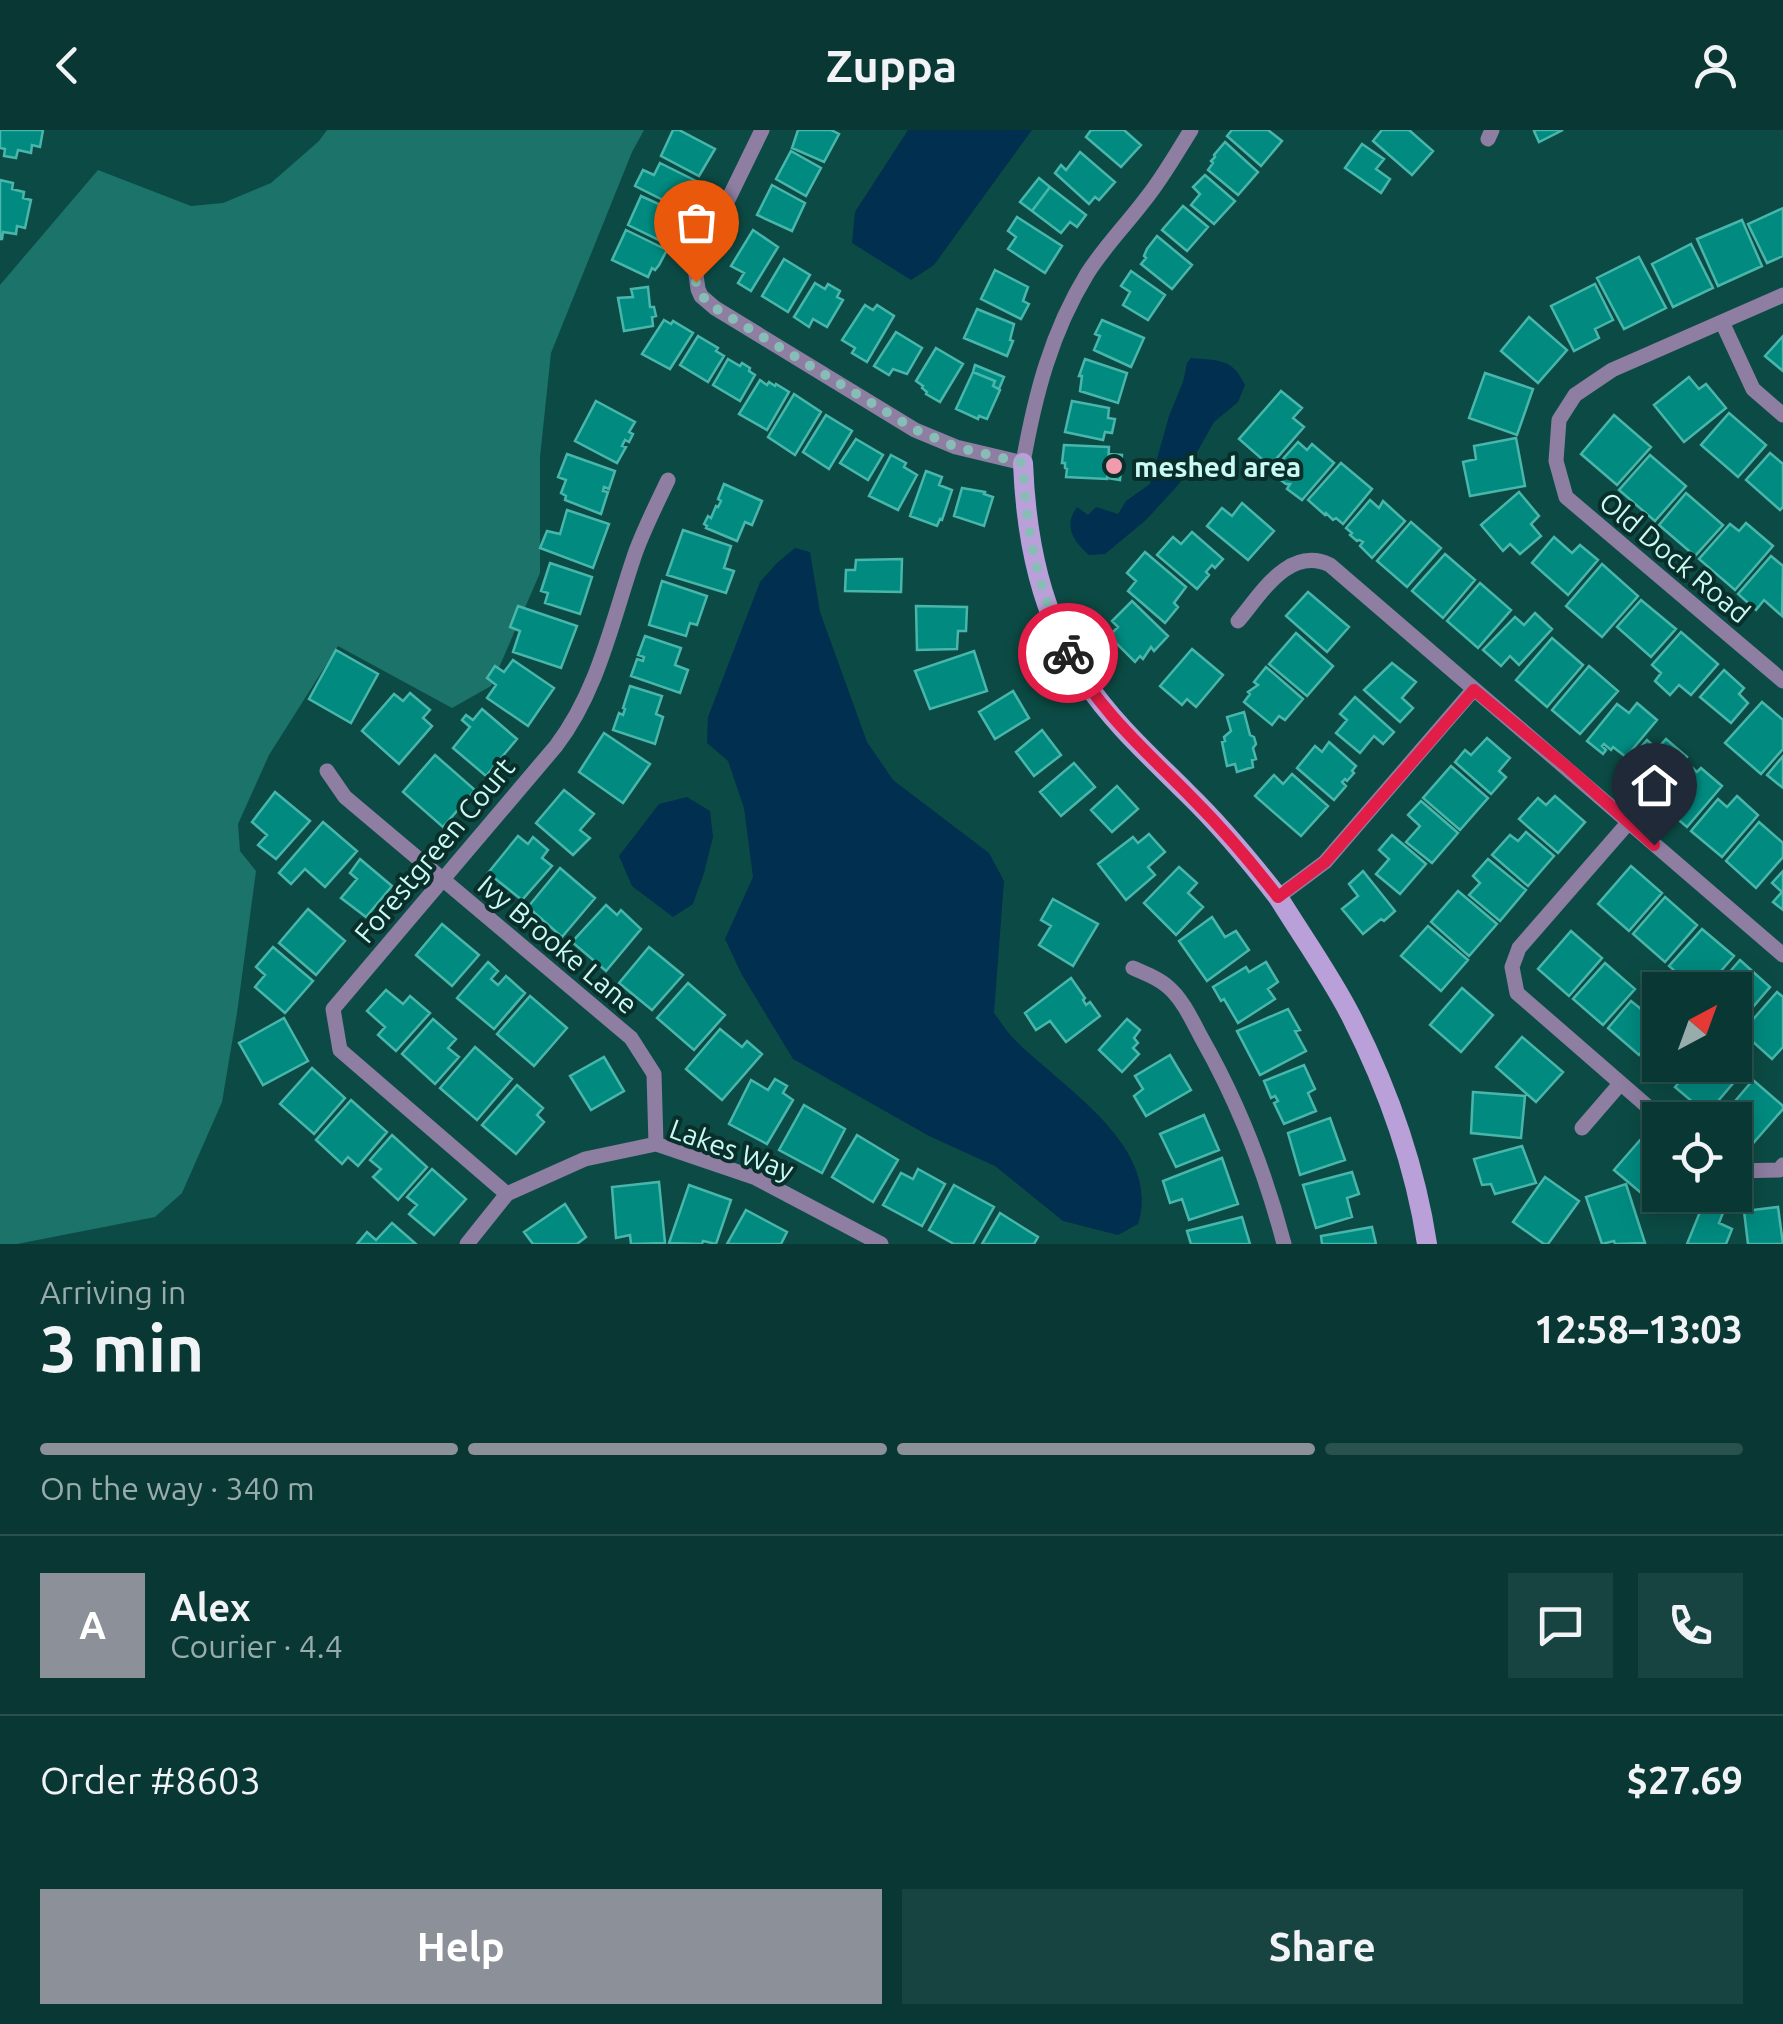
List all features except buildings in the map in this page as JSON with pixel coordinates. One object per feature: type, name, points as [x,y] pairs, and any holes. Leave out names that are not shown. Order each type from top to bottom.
[{"type":"street","points":[[762,130],[700,258],[696,282],[702,296],[715,308],[916,430],[956,447],[1023,463]]},
{"type":"street","points":[[1191,130],[1154,188],[1101,254],[1069,308],[1044,368],[1023,463],[1034,560],[1049,612],[1096,697],[1203,809],[1278,897],[1350,1014],[1392,1106],[1427,1244]]},
{"type":"street","name":"Old Dock Road","points":[[1783,295],[1612,370],[1575,395],[1559,420],[1556,461],[1566,497],[1783,681]]},
{"type":"street","points":[[1722,322],[1753,389],[1783,415]]},
{"type":"street","name":"Forestgreen Court","points":[[507,1194],[340,1050],[333,1009],[556,746],[580,711],[638,547],[668,480]]},
{"type":"street","points":[[1238,621],[1288,566],[1309,559],[1330,565],[1783,956]]},
{"type":"street","points":[[1278,897],[1325,862],[1474,690]]},
{"type":"street","name":"Ivy Brooke Lane","points":[[327,771],[346,797],[631,1038],[654,1074],[656,1144]]},
{"type":"street","points":[[1628,823],[1520,948],[1512,968],[1516,993],[1642,1102]]},
{"type":"street","points":[[1133,968],[1160,980],[1173,992],[1206,1044],[1246,1129],[1284,1244]]},
{"type":"street","points":[[1582,1128],[1620,1084]]},
{"type":"street","name":"Lakes Way","points":[[468,1244],[507,1194],[585,1159],[656,1144],[756,1178],[881,1244]]},
{"type":"street","points":[[1752,1171],[1779,1170],[1783,1166]]},
{"type":"green space","points":[[327,130],[644,130],[551,353],[540,457],[540,573],[491,686],[452,708],[338,646],[269,755],[238,824],[240,851],[256,871],[237,1013],[222,1102],[182,1193],[155,1217],[0,1244],[0,285],[98,170],[191,206],[223,203],[271,183]]},
{"type":"water","points":[[908,130],[1032,130],[934,265],[911,280],[852,243],[855,212]]},
{"type":"water","points":[[1191,358],[1217,360],[1235,369],[1245,385],[1238,402],[1214,422],[1179,484],[1146,520],[1105,554],[1089,555],[1072,533],[1073,514],[1077,507],[1088,515],[1096,507],[1118,514],[1126,501],[1150,484]]},
{"type":"water","points":[[795,548],[810,552],[820,612],[867,742],[893,780],[989,853],[1004,881],[994,1013],[1014,1039],[1103,1120],[1136,1169],[1142,1196],[1138,1224],[1118,1235],[1063,1221],[995,1166],[929,1136],[793,1059],[725,939],[753,877],[744,808],[728,761],[707,743],[708,717],[760,582]]},
{"type":"water","points":[[687,797],[710,811],[713,837],[693,904],[673,917],[632,886],[619,856],[659,804]]},
{"type":"way so far","points":[[696,282],[702,296],[715,308],[916,430],[978,454],[1023,463],[1034,560],[1049,612],[1068,653]]},
{"type":"place","name":"meshed area","points":[[1114,466]]},
{"type":"route","points":[[1068,653],[1111,716],[1218,826],[1278,897],[1325,862],[1474,690],[1654,845]]}]
